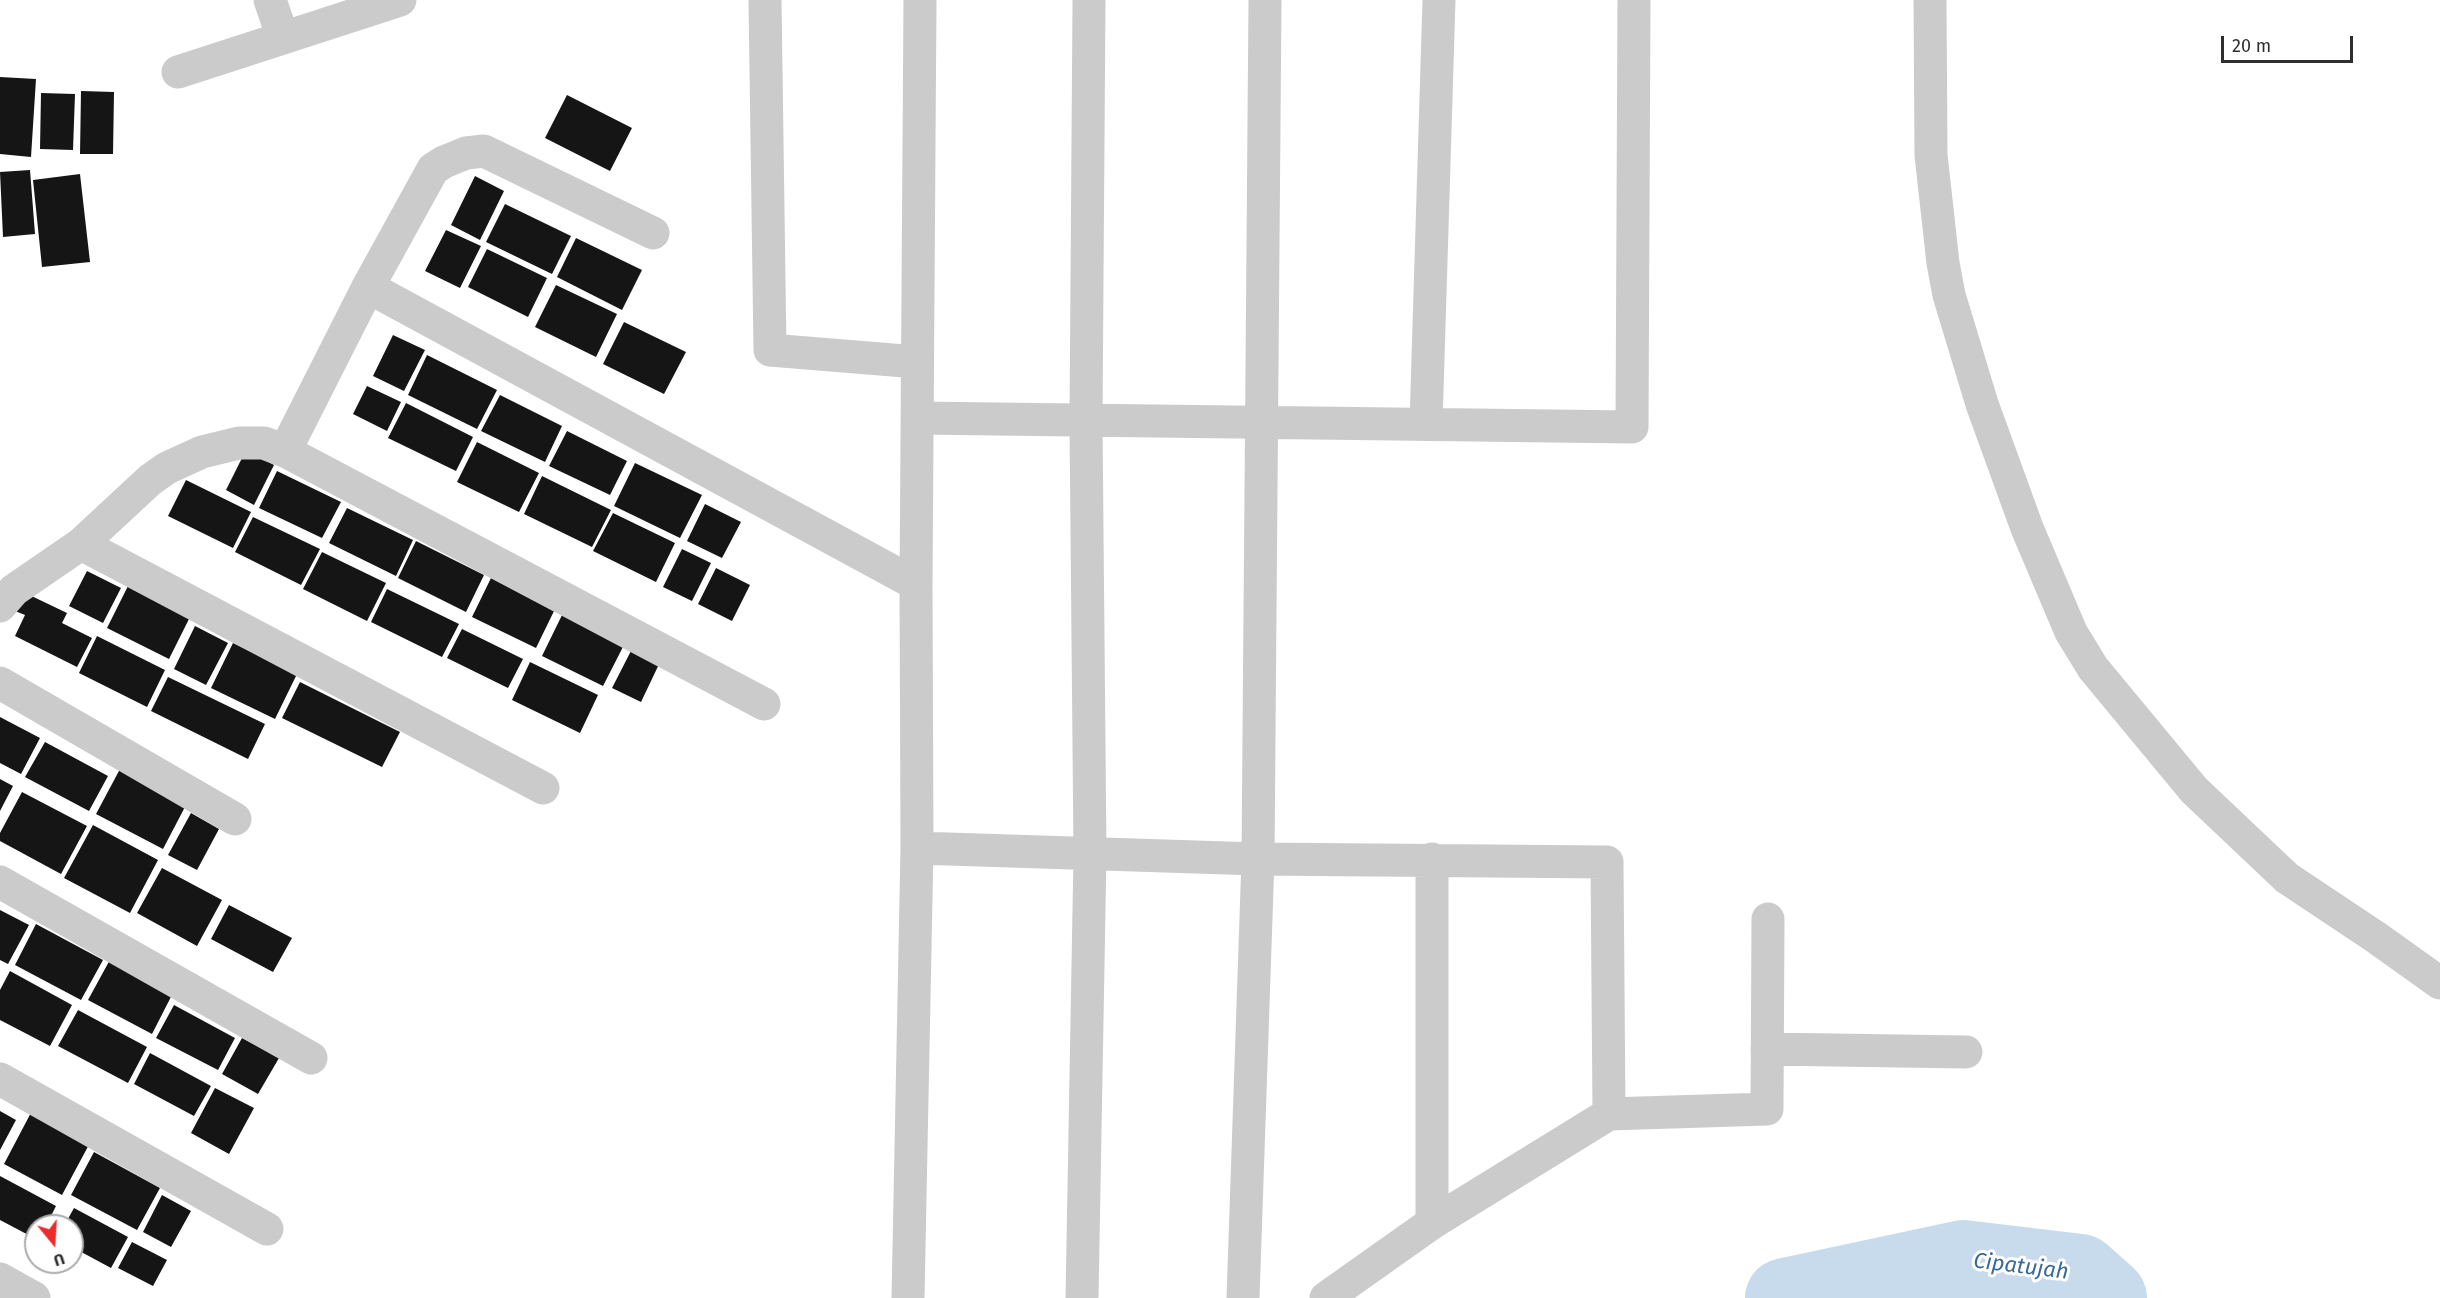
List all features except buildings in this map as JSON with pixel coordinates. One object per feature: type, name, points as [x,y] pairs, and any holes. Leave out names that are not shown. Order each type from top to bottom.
[{"type":"street","points":[[270,0],[283,38]]},
{"type":"street","points":[[178,72],[400,0]]},
{"type":"street","points":[[765,0],[770,350],[917,362]]},
{"type":"street","points":[[908,1298],[917,848],[916,584],[920,0]]},
{"type":"street","points":[[1082,1298],[1090,854],[1086,422],[1089,0]]},
{"type":"street","points":[[1243,1298],[1258,859],[1264,0]]},
{"type":"street","points":[[1426,424],[1439,0]]},
{"type":"street","points":[[917,418],[1086,422],[1632,427],[1634,0]]},
{"type":"street","points":[[1930,0],[1930,155],[1942,262],[1949,296],[1982,404],[2027,528],[2071,632],[2093,668],[2194,790],[2219,814],[2287,878],[2440,983]]},
{"type":"street","points":[[285,451],[368,287],[433,169],[455,156],[484,152],[652,233]]},
{"type":"street","points":[[368,287],[916,584]]},
{"type":"street","points":[[0,606],[29,578],[81,544],[150,480],[186,458],[224,447],[253,442],[264,443],[285,451],[764,704]]},
{"type":"street","points":[[81,544],[543,788]]},
{"type":"street","points":[[0,683],[235,819]]},
{"type":"street","points":[[917,848],[1258,859],[1607,862],[1609,1114]]},
{"type":"street","points":[[1432,859],[1432,1223]]},
{"type":"street","points":[[0,882],[311,1058]]},
{"type":"street","points":[[1326,1298],[1432,1223],[1609,1114],[1767,1109],[1768,919]]},
{"type":"street","points":[[1767,1049],[1966,1052]]},
{"type":"street","points":[[0,1079],[267,1229]]},
{"type":"street","points":[[0,1279],[34,1298]]},
{"type":"waterway","name":"Cipatujah","points":[[1785,1298],[1963,1260],[2080,1274],[2107,1298]]}]
